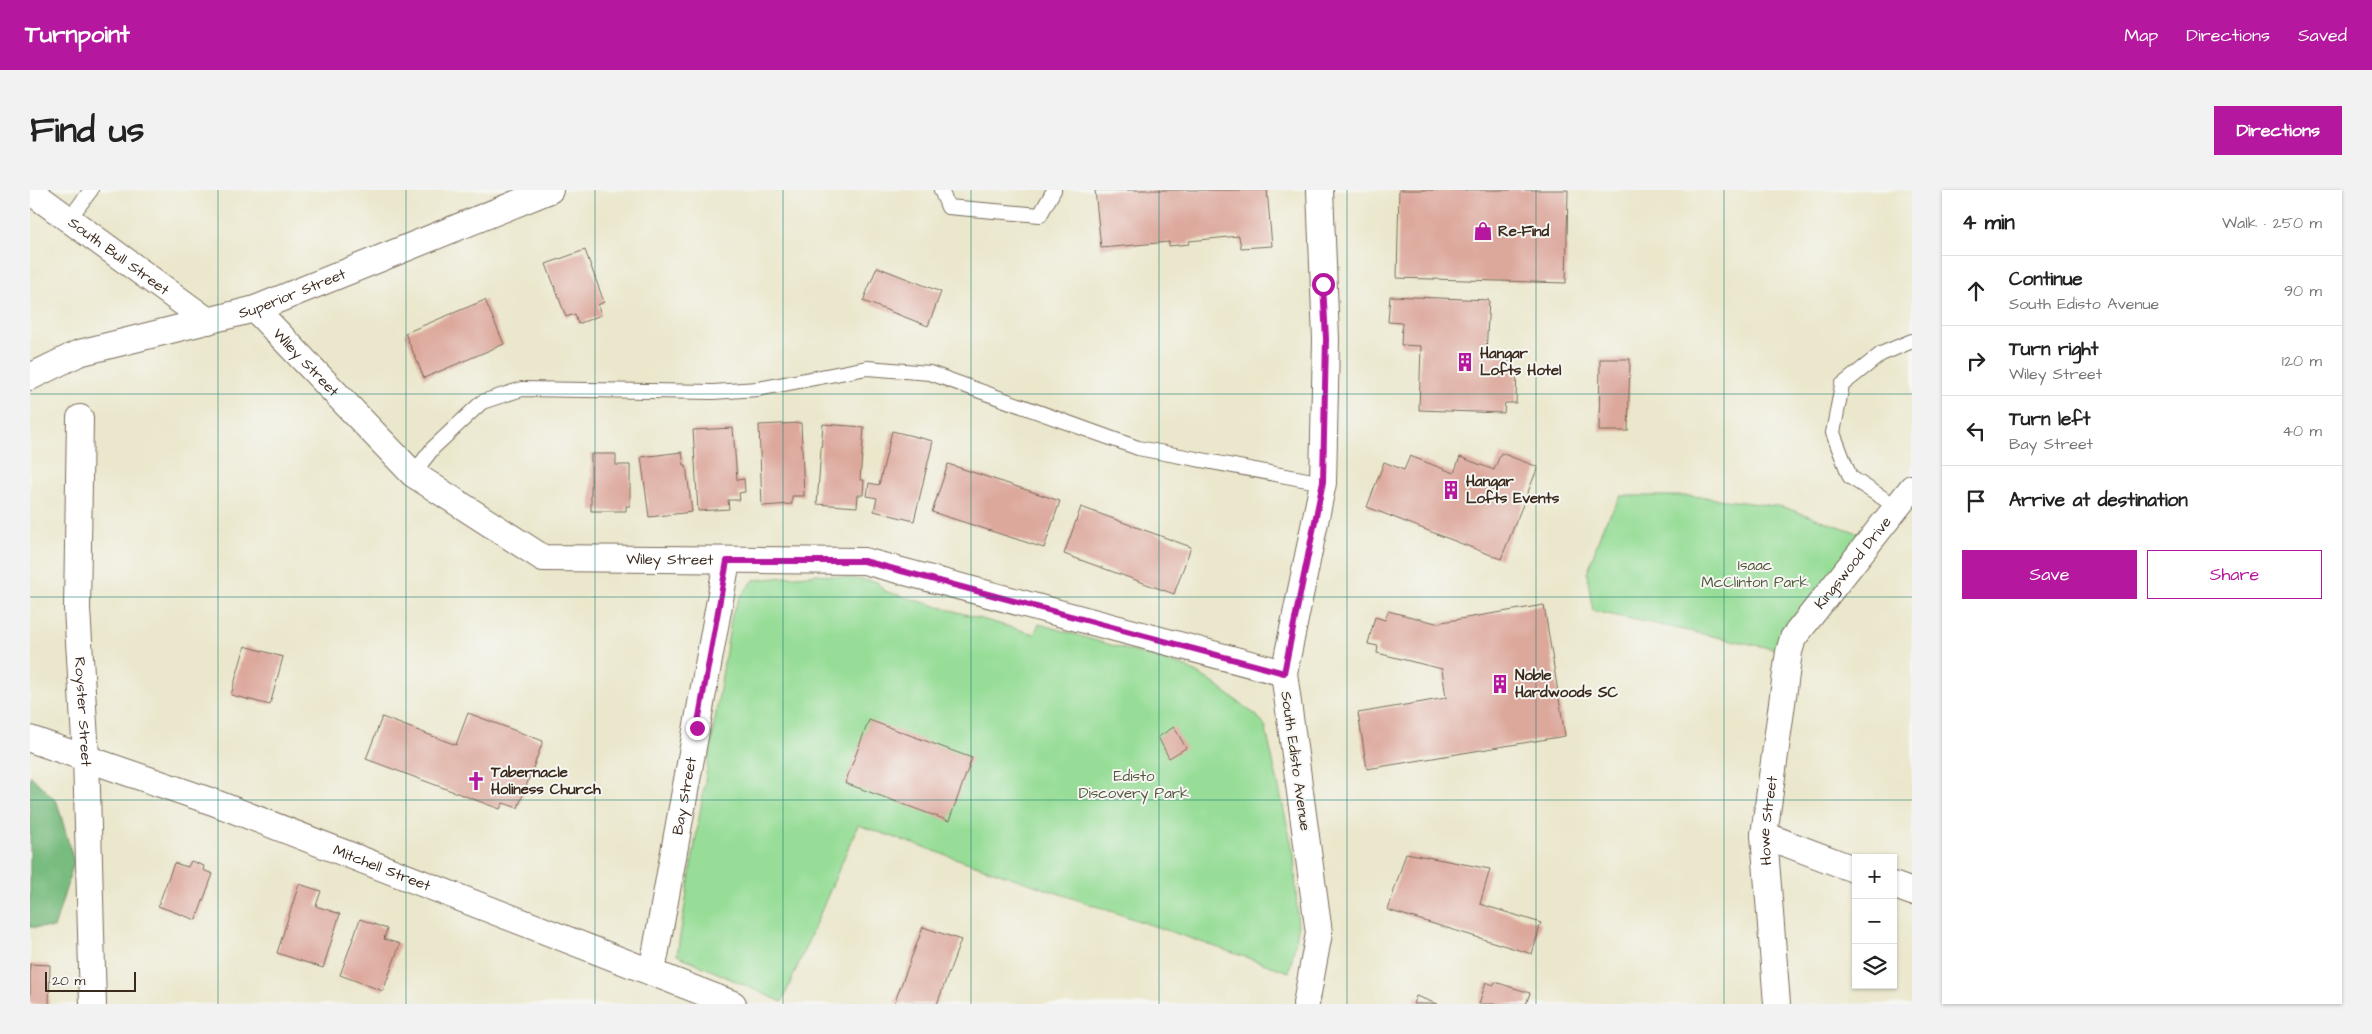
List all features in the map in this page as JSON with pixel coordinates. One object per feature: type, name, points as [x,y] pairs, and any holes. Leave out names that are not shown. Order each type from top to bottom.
[{"type":"street","name":"Superior Street","points":[[30,377],[79,353],[255,309],[550,190]]},
{"type":"street","name":"South Edisto Avenue","points":[[1306,1004],[1319,933],[1284,673],[1323,482],[1326,339],[1320,190]]},
{"type":"street","name":"South Bull Street","points":[[30,191],[208,321]]},
{"type":"street","name":"Wiley Street","points":[[255,309],[413,474],[543,558],[864,561],[1284,673]]},
{"type":"street","name":"Royster Street","points":[[80,418],[77,609],[86,756],[93,1004]]},
{"type":"street","name":"Kingswood Drive","points":[[1793,638],[1904,498]]},
{"type":"street","name":"Bay Street","points":[[652,972],[727,561]]},
{"type":"street","name":"Howe Street","points":[[1777,1004],[1764,835],[1789,652],[1793,638]]},
{"type":"street","name":"Mitchell Street","points":[[30,739],[86,756],[222,806],[733,1004]]},
{"type":"street","points":[[1764,835],[1852,868]]},
{"type":"street","points":[[1897,886],[1912,892]]},
{"type":"lane","points":[[69,219],[91,190]]},
{"type":"lane","points":[[941,190],[948,207],[1040,215],[1054,190]]},
{"type":"lane","points":[[1904,498],[1850,477],[1833,433],[1842,386],[1881,354],[1912,341]]},
{"type":"lane","points":[[413,474],[433,448],[482,402],[522,388],[714,392],[758,389],[867,368],[930,373],[1138,448],[1323,482]]},
{"type":"green space","name":"Isaac McClinton Park","points":[[1621,496],[1693,496],[1783,507],[1873,538],[1789,652],[1593,611],[1587,574],[1603,526]]},
{"type":"green space","name":"Edisto Discovery Park","points":[[818,574],[877,582],[884,591],[1034,634],[1039,624],[1186,667],[1209,680],[1257,716],[1265,726],[1294,855],[1298,929],[1289,972],[858,825],[782,1002],[677,955],[732,614],[740,597],[754,580]]},
{"type":"green space","points":[[30,775],[57,802],[74,862],[54,928],[30,927]]},
{"type":"building","points":[[1095,190],[1267,190],[1272,246],[1241,248],[1239,236],[1189,241],[1189,244],[1169,246],[1169,242],[1101,248]]},
{"type":"building","name":"Re-Find","points":[[1399,190],[1568,190],[1566,283],[1397,278]]},
{"type":"building","points":[[585,250],[604,302],[598,305],[601,315],[578,324],[575,314],[566,317],[546,264]]},
{"type":"building","points":[[877,267],[941,292],[928,326],[863,301]]},
{"type":"building","name":"Hangar Lofts Hotel","points":[[1390,296],[1489,300],[1486,353],[1509,353],[1509,370],[1517,370],[1516,403],[1505,403],[1504,413],[1419,410],[1421,346],[1401,345],[1402,323],[1388,322]]},
{"type":"building","points":[[485,300],[504,344],[424,378],[405,333]]},
{"type":"building","points":[[1600,359],[1630,359],[1628,431],[1599,431]]},
{"type":"building","points":[[801,423],[804,496],[792,496],[792,504],[762,506],[759,425]]},
{"type":"building","points":[[823,424],[864,427],[860,480],[864,480],[863,495],[858,495],[857,507],[817,504]]},
{"type":"building","points":[[733,428],[737,480],[744,479],[745,492],[739,493],[740,500],[728,500],[729,509],[698,511],[693,430]]},
{"type":"building","points":[[892,431],[933,441],[914,521],[874,511],[877,498],[867,496],[869,483],[879,485]]},
{"type":"building","points":[[682,452],[684,465],[686,465],[692,512],[649,517],[641,457]]},
{"type":"building","name":"Hangar Lofts Events","points":[[1501,453],[1538,467],[1501,559],[1367,507],[1384,462],[1404,470],[1410,456],[1454,473],[1460,457],[1494,470]]},
{"type":"building","points":[[591,454],[616,454],[616,465],[630,465],[630,506],[626,506],[626,511],[591,511]]},
{"type":"building","points":[[948,464],[1060,501],[1044,548],[932,512]]},
{"type":"building","points":[[1081,507],[1191,547],[1174,594],[1064,554]]},
{"type":"building","name":"Noble Hardwoods SC","points":[[1544,605],[1565,736],[1367,769],[1358,713],[1446,698],[1442,669],[1377,653],[1378,646],[1368,644],[1375,617],[1385,620],[1388,611],[1436,623]]},
{"type":"building","points":[[245,646],[283,657],[270,705],[231,695]]},
{"type":"building","name":"Tabernacle Holiness Church","points":[[468,713],[543,741],[518,808],[503,803],[500,809],[366,759],[382,717],[456,745]]},
{"type":"building","points":[[869,720],[972,758],[949,821],[845,783]]},
{"type":"building","points":[[1174,727],[1186,748],[1169,758],[1158,737]]},
{"type":"building","points":[[1406,853],[1490,869],[1480,904],[1541,923],[1532,954],[1388,910]]},
{"type":"building","points":[[191,861],[204,866],[203,870],[213,874],[196,920],[158,906],[174,863],[188,867]]},
{"type":"building","points":[[299,884],[321,891],[316,906],[340,914],[323,968],[277,953]]},
{"type":"building","points":[[360,919],[387,929],[384,939],[400,944],[383,991],[340,975]]},
{"type":"building","points":[[923,927],[961,940],[937,1004],[894,1004]]},
{"type":"building","points":[[30,964],[50,965],[49,1004],[30,1004]]},
{"type":"building","points":[[1486,982],[1494,985],[1495,982],[1530,993],[1526,1004],[1479,1004]]},
{"type":"building","points":[[1416,996],[1437,1004],[1413,1004]]},
{"type":"place","name":"Re-Find","points":[[1483,231]]},
{"type":"place","name":"Hangar Lofts Hotel","points":[[1465,362]]},
{"type":"place","name":"Hangar Lofts Events","points":[[1451,490]]},
{"type":"place","name":"Noble Hardwoods SC","points":[[1500,684]]},
{"type":"place","name":"Tabernacle Holiness Church","points":[[476,781]]},
{"type":"route","points":[[697,728],[727,561],[864,561],[1284,673],[1323,482],[1326,339],[1323,284]]}]
